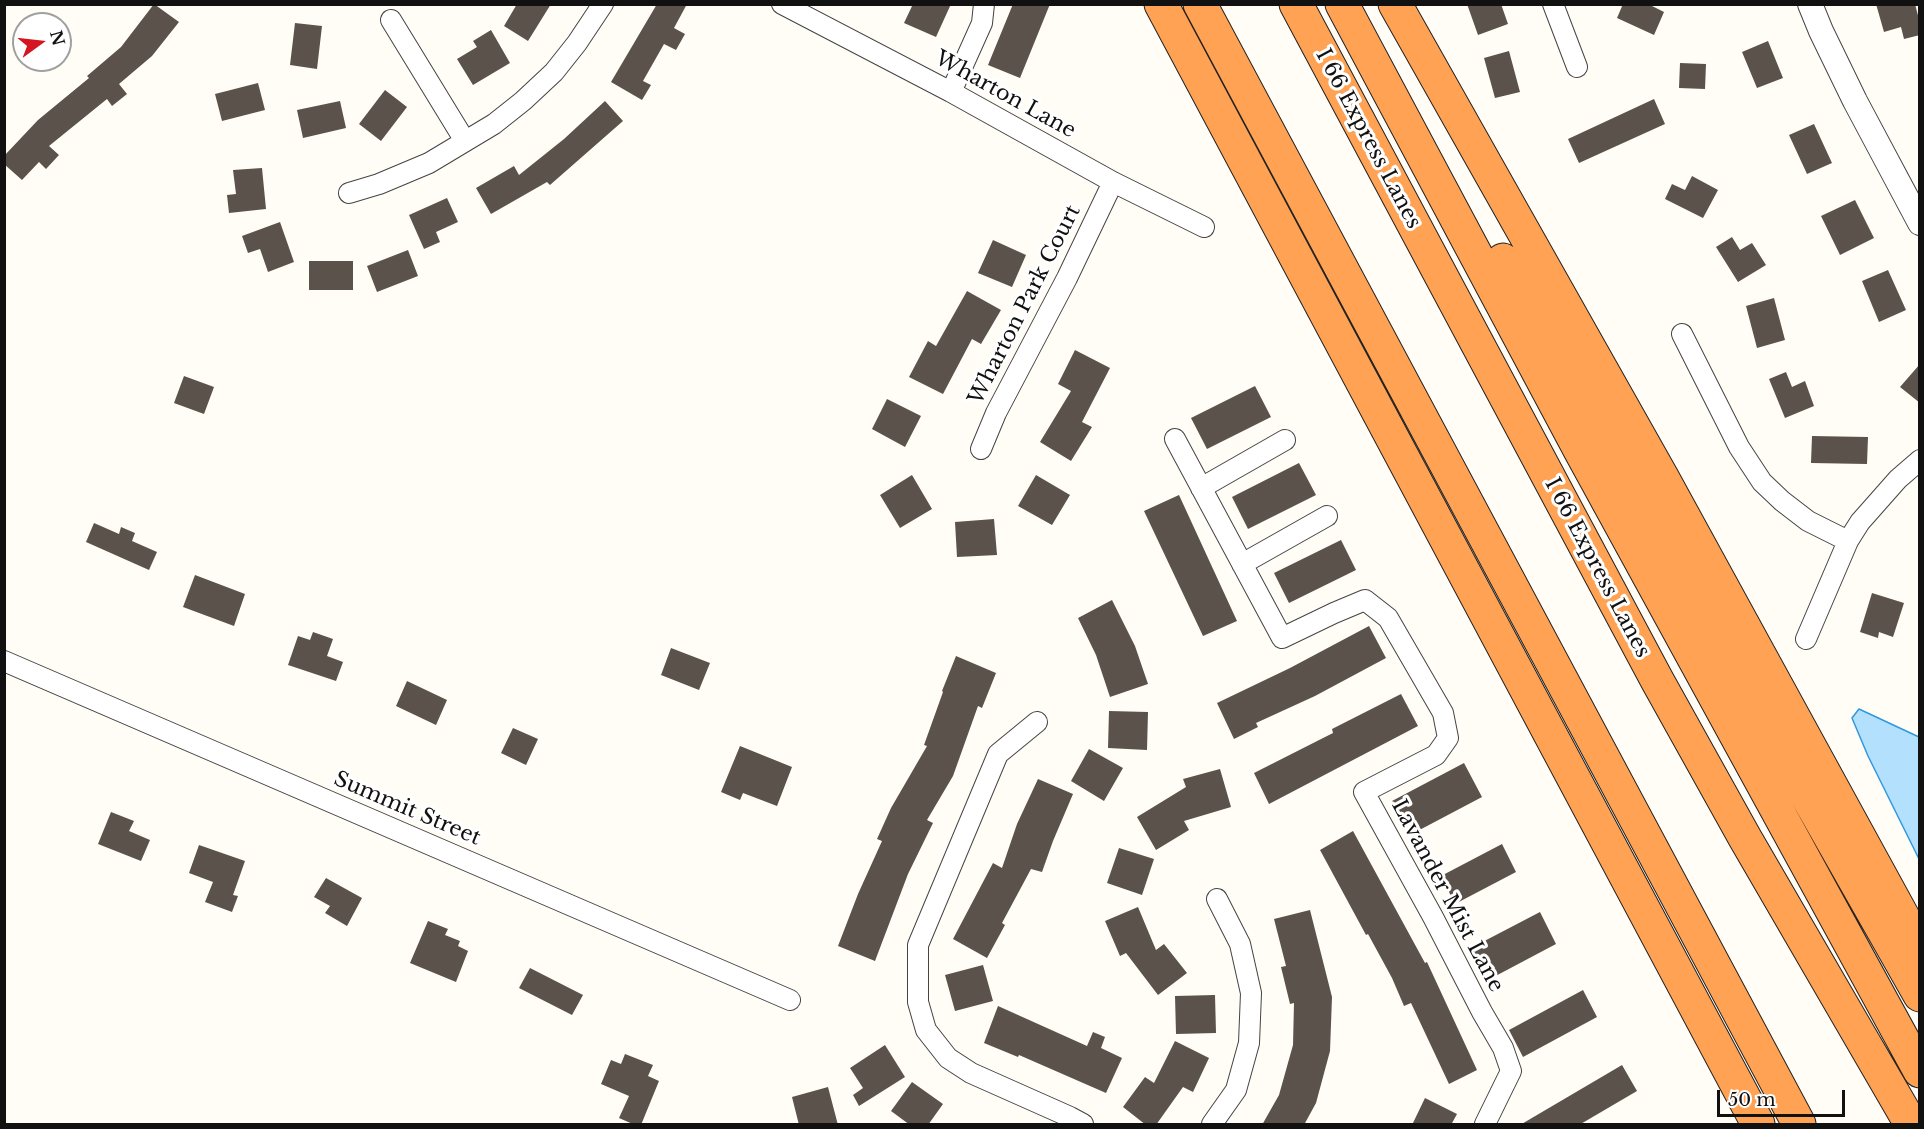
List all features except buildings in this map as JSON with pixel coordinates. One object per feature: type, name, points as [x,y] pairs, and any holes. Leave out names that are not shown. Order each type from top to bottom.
[{"type":"highway","points":[[1161,4],[1758,1125]]},
{"type":"highway","points":[[1200,4],[1799,1125]]},
{"type":"highway","name":"I 66 Express Lanes","points":[[1296,4],[1662,690],[1911,1125]]},
{"type":"highway","points":[[1342,4],[1580,450],[1920,1071]]},
{"type":"highway","points":[[1355,4],[1412,99],[1920,995]]},
{"type":"highway","points":[[1395,4],[1662,477],[1920,948]]},
{"type":"street","points":[[349,193],[418,168],[494,124],[524,101],[554,72],[603,4]]},
{"type":"street","name":"Wharton Lane","points":[[782,4],[951,92],[1113,182],[1204,227]]},
{"type":"street","points":[[951,92],[982,23],[984,4]]},
{"type":"street","points":[[1553,4],[1577,67]]},
{"type":"street","points":[[1810,4],[1821,32],[1855,101],[1914,198],[1920,223]]},
{"type":"street","points":[[391,20],[465,141]]},
{"type":"street","name":"Wharton Park Court","points":[[981,449],[996,413],[1067,278],[1113,182]]},
{"type":"street","points":[[1682,334],[1739,447],[1762,482],[1808,521],[1848,541]]},
{"type":"street","name":"Lavander Mist Lane","points":[[1175,439],[1282,638],[1365,600],[1388,618],[1443,713],[1448,738],[1436,754],[1364,792],[1506,1056],[1511,1071],[1485,1125]]},
{"type":"street","points":[[1201,488],[1285,440]]},
{"type":"street","points":[[1806,639],[1848,541],[1860,522],[1877,501],[1920,460]]},
{"type":"street","points":[[1242,564],[1327,516]]},
{"type":"street","name":"Summit Street","points":[[4,661],[790,1000]]},
{"type":"street","points":[[1037,722],[998,754],[918,945],[918,1002],[927,1029],[948,1058],[971,1073],[1083,1125]]},
{"type":"street","points":[[1212,1125],[1236,1090],[1249,1043],[1251,993],[1240,944],[1217,899]]},
{"type":"water","points":[[1859,709],[1919,737],[1919,859],[1868,756],[1852,718]]}]
